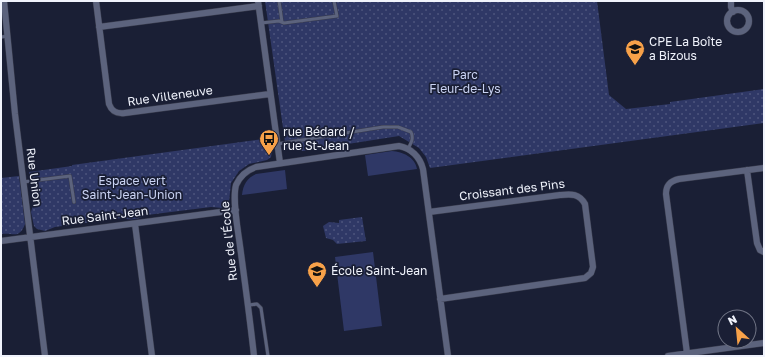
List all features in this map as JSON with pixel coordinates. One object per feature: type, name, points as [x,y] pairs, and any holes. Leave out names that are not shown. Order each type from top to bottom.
[{"type":"street","name":"Rue Union","points":[[4,1],[15,114],[45,356]]},
{"type":"street","name":"Rue Villeneuve","points":[[96,1],[109,104],[116,113],[126,113],[270,94]]},
{"type":"street","points":[[731,1],[733,12]]},
{"type":"street","points":[[99,27],[258,3],[280,164]]},
{"type":"street","name":"Rue de l'École","points":[[254,356],[236,210],[236,186],[240,178],[243,174],[256,167],[394,146],[408,149]]},
{"type":"street","points":[[408,149],[415,154],[422,165],[448,356]]},
{"type":"street","points":[[686,353],[666,188],[673,180],[764,168]]},
{"type":"street","points":[[747,170],[757,243],[760,250],[764,252]]},
{"type":"street","name":"Croissant des Pins","points":[[429,212],[565,194],[575,194],[581,198],[585,204],[592,250],[593,266],[591,273],[584,278],[440,298]]},
{"type":"street","name":"Rue Saint-Jean","points":[[1,241],[236,210]]},
{"type":"street","points":[[135,224],[152,356]]},
{"type":"street","points":[[668,356],[764,343]]},
{"type":"lane","points":[[279,1],[282,22]]},
{"type":"lane","points":[[261,23],[336,16],[334,1]]},
{"type":"lane","points":[[1,37],[8,36]]},
{"type":"lane","points":[[277,144],[383,127],[398,127],[410,132],[412,135],[412,141],[408,149]]},
{"type":"lane","points":[[23,182],[70,176],[74,202]]},
{"type":"lane","points":[[248,305],[257,304],[261,308],[268,356]]},
{"type":"green space","name":"Parc Fleur-de-Lys","points":[[265,1],[597,1],[609,95],[626,109],[670,104],[670,102],[764,89],[764,123],[430,168],[426,157],[419,148],[399,136],[303,151],[286,149]]},
{"type":"green space","name":"Espace vert Saint-Jean-Union","points":[[271,138],[271,157],[267,160],[249,164],[239,171],[231,183],[229,202],[223,208],[211,207],[147,215],[132,219],[122,218],[55,227],[45,231],[37,229],[34,226],[31,212],[33,205],[29,172]]},
{"type":"green space","points":[[392,151],[411,158],[417,169],[368,176],[365,155]]},
{"type":"green space","points":[[285,170],[287,189],[242,195],[246,182],[256,174]]},
{"type":"green space","points":[[19,176],[25,224],[23,229],[18,234],[1,234],[1,178]]},
{"type":"green space","points":[[362,217],[366,241],[337,244],[333,240],[326,238],[323,226],[329,222],[339,223],[339,220]]},
{"type":"green space","points":[[373,252],[382,326],[344,331],[335,257]]},
{"type":"place","name":"CPE La Boîte a Bizous","points":[[635,66]]},
{"type":"place","name":"rue Bédard / rue St-Jean","points":[[269,156]]},
{"type":"place","name":"École Saint-Jean","points":[[317,288]]}]
